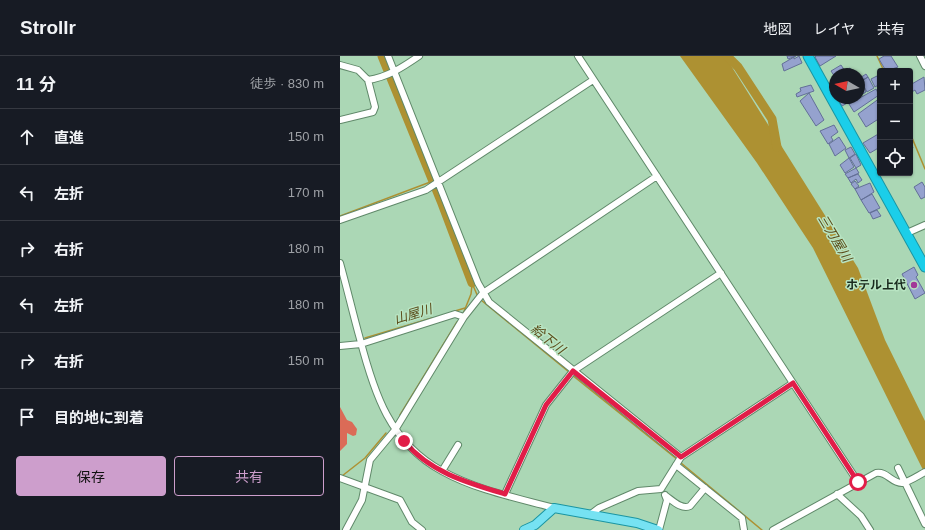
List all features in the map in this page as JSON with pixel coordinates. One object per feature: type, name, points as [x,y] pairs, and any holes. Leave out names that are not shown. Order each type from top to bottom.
[{"type":"highway","points":[[808,56],[925,266]]},
{"type":"main road","points":[[524,530],[535,525],[554,508],[637,523],[658,530]]},
{"type":"street","points":[[388,56],[482,294],[489,302],[678,461],[705,488],[742,518],[744,530]]},
{"type":"street","points":[[368,80],[395,72],[419,56]]},
{"type":"street","points":[[578,56],[858,482]]},
{"type":"street","points":[[920,56],[925,66]]},
{"type":"street","points":[[340,65],[358,70],[368,80],[374,110],[340,120]]},
{"type":"street","points":[[340,220],[430,188],[593,80]]},
{"type":"street","points":[[346,530],[358,508],[370,460],[395,430],[462,316],[482,294],[657,176]]},
{"type":"street","points":[[906,233],[925,225]]},
{"type":"street","points":[[340,263],[361,344],[377,396],[395,430],[414,452],[442,471],[465,481],[554,508]]},
{"type":"street","points":[[505,494],[546,405],[572,373],[721,273]]},
{"type":"street","points":[[340,346],[361,344],[455,314],[462,316]]},
{"type":"street","points":[[660,490],[678,461],[793,383]]},
{"type":"street","points":[[442,471],[458,445]]},
{"type":"street","points":[[898,468],[925,524]]},
{"type":"street","points":[[773,530],[858,482],[881,473],[898,482],[905,482],[925,472]]},
{"type":"street","points":[[342,479],[400,500],[412,522],[422,530]]},
{"type":"street","points":[[591,514],[599,508],[638,491],[660,490],[666,496],[687,508],[705,488]]},
{"type":"street","points":[[837,494],[861,516],[870,530]]},
{"type":"street","points":[[658,530],[666,496]]},
{"type":"shaded area","points":[[340,407],[347,420],[352,422],[357,429],[356,435],[353,436],[347,433],[347,444],[340,451]]},
{"type":"water","points":[[680,56],[725,56],[858,268],[885,340],[925,421],[925,474],[813,248],[757,163]]},
{"type":"building","points":[[787,56],[796,56],[788,59]]},
{"type":"building","points":[[799,56],[802,63],[784,71],[782,64],[794,57],[794,59]]},
{"type":"building","points":[[836,56],[820,66],[815,57]]},
{"type":"building","points":[[884,56],[891,56],[898,67],[884,68],[879,59]]},
{"type":"building","points":[[841,65],[843,68],[836,68]]},
{"type":"building","points":[[877,76],[877,86],[875,87],[871,79]]},
{"type":"building","points":[[868,77],[874,88],[867,92],[865,88],[865,79]]},
{"type":"building","points":[[924,77],[925,90],[917,94],[915,90],[913,91],[913,83]]},
{"type":"building","points":[[811,85],[814,91],[797,97],[796,94],[801,91],[800,88]]},
{"type":"building","points":[[876,89],[877,91],[877,96],[854,112],[849,104],[865,104],[865,95]]},
{"type":"building","points":[[809,93],[824,120],[816,126],[800,101]]},
{"type":"building","points":[[877,100],[877,120],[866,127],[858,114]]},
{"type":"building","points":[[834,125],[838,132],[831,137],[833,140],[828,144],[820,131]]},
{"type":"building","points":[[877,135],[877,149],[870,153],[863,143]]},
{"type":"building","points":[[839,137],[846,148],[835,156],[829,144]]},
{"type":"building","points":[[851,147],[855,154],[849,158],[845,150]]},
{"type":"building","points":[[856,154],[861,165],[856,168],[850,158]]},
{"type":"building","points":[[849,158],[854,167],[845,173],[840,165]]},
{"type":"building","points":[[856,168],[859,173],[848,178],[845,174]]},
{"type":"building","points":[[858,174],[862,180],[858,183],[856,179],[851,183],[848,178]]},
{"type":"building","points":[[855,181],[859,186],[855,189],[851,184]]},
{"type":"building","points":[[922,182],[925,187],[925,197],[921,199],[914,187]]},
{"type":"building","points":[[870,183],[874,192],[861,200],[855,189]]},
{"type":"building","points":[[872,194],[880,208],[869,213],[861,200]]},
{"type":"building","points":[[877,210],[881,216],[873,219],[870,213]]},
{"type":"building","name":"ホテル上代","points":[[914,267],[918,275],[916,277],[925,293],[915,299],[902,274]]},
{"type":"waterway","name":"給下川","points":[[382,56],[441,201],[472,283]]},
{"type":"waterway","name":"三刀屋川","points":[[727,56],[738,67],[772,119],[777,147]]},
{"type":"waterway","points":[[877,56],[883,68]]},
{"type":"waterway","points":[[913,140],[925,169]]},
{"type":"waterway","points":[[340,216],[433,181]]},
{"type":"waterway","name":"給下川","points":[[472,283],[478,297]]},
{"type":"waterway","name":"給下川","points":[[463,314],[471,294],[472,285]]},
{"type":"waterway","name":"給下川","points":[[481,300],[569,372]]},
{"type":"waterway","name":"山屋川","points":[[455,311],[465,308]]},
{"type":"waterway","name":"山屋川","points":[[365,338],[432,318]]},
{"type":"waterway","name":"給下川","points":[[400,415],[457,322]]},
{"type":"waterway","name":"給下川","points":[[572,375],[678,460]]},
{"type":"waterway","name":"給下川","points":[[342,476],[365,458],[386,433]]},
{"type":"waterway","name":"給下川","points":[[681,463],[762,530]]},
{"type":"place","name":"ホテル上代","points":[[914,285]]},
{"type":"route","points":[[404,441],[420,457],[442,471],[480,487],[505,494],[546,405],[573,371],[681,457],[793,383],[858,482]]}]
